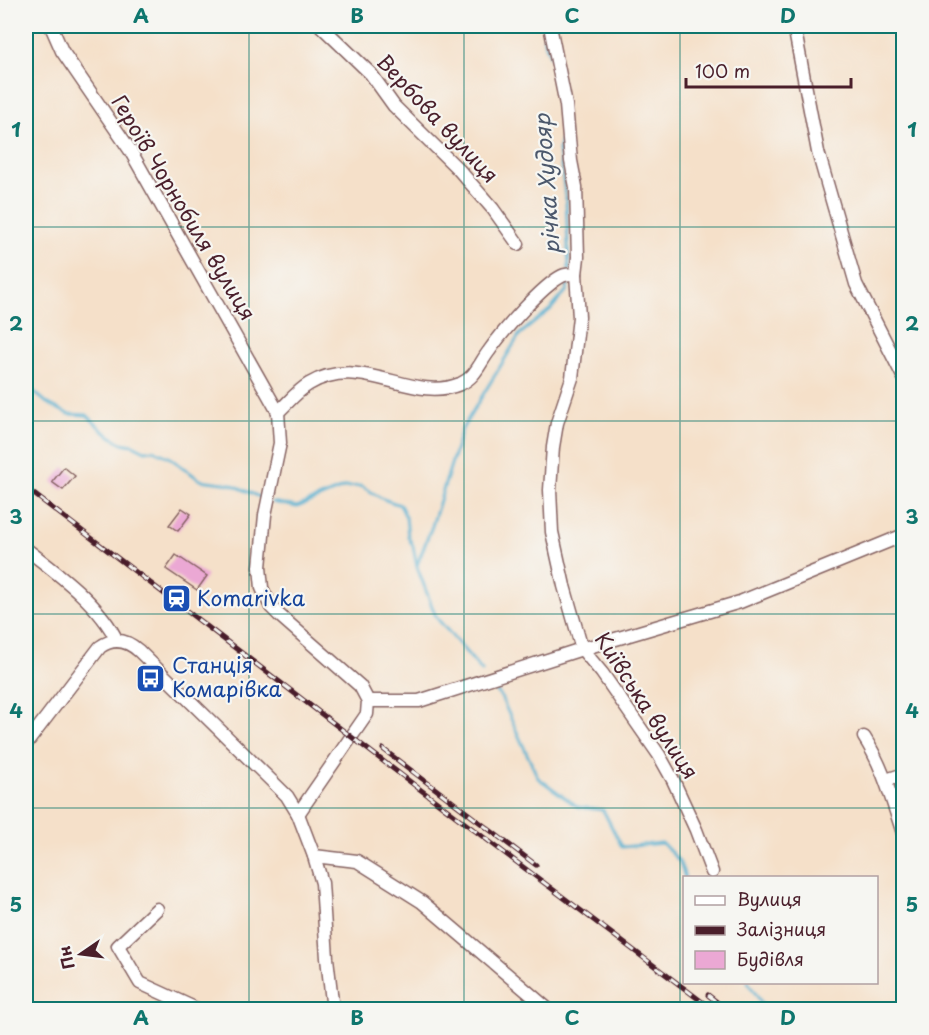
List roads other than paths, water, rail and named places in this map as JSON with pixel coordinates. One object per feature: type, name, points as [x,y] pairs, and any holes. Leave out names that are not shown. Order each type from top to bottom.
[{"type":"street","name":"Героїв Чорнобиля вулиця","points":[[51,26],[62,51],[130,150],[278,412],[280,443],[265,515],[260,578],[266,598],[279,615],[360,686],[368,701]]},
{"type":"street","name":"Вербова вулиця","points":[[321,26],[371,74],[394,106],[459,170],[493,209],[518,244]]},
{"type":"street","name":"Київська вулиця","points":[[550,26],[566,105],[571,161],[576,187],[578,257],[576,274],[579,317],[572,378],[557,423],[553,447],[550,516],[564,586],[582,649],[602,673],[659,755],[687,810],[712,872]]},
{"type":"street","points":[[794,26],[818,152],[856,284],[903,378]]},
{"type":"street","points":[[278,412],[307,385],[324,377],[351,372],[413,386],[448,388],[460,384],[479,370],[494,344],[523,311],[563,275],[576,274]]},
{"type":"street","points":[[298,814],[367,714],[368,701],[418,701],[740,602],[903,535]]},
{"type":"street","points":[[26,549],[71,584],[106,623],[117,641]]},
{"type":"street","points":[[26,744],[100,647],[107,642],[117,641],[128,643],[139,651],[282,791],[298,814],[322,883],[333,1010]]},
{"type":"street","points":[[864,737],[875,754],[886,780],[903,836]]},
{"type":"street","points":[[886,780],[903,774]]},
{"type":"street","points":[[314,856],[357,861],[422,902],[549,1010]]},
{"type":"street","points":[[157,909],[118,946],[140,983],[199,1010]]},
{"type":"waterway","name":"річка Худояр","points":[[545,30],[544,40],[550,56]]},
{"type":"waterway","name":"річка Худояр","points":[[556,83],[562,120]]},
{"type":"waterway","name":"річка Худояр","points":[[563,133],[559,149],[566,200],[569,270]]},
{"type":"waterway","name":"річка Худояр","points":[[417,565],[432,526],[462,429],[520,334],[551,309],[567,290],[568,282]]},
{"type":"waterway","points":[[26,385],[47,403],[68,414],[87,415],[103,431],[121,443],[133,445],[145,451],[153,450],[169,457],[200,480],[231,484],[266,500]]},
{"type":"waterway","points":[[272,502],[297,507],[345,487],[361,486],[383,499],[400,505],[406,517],[408,537],[413,546],[417,567],[436,617],[482,671]]},
{"type":"waterway","points":[[493,686],[501,697],[538,778],[578,807],[603,810],[622,847],[662,843],[680,862],[684,876]]},
{"type":"waterway","points":[[749,984],[766,1010]]},
{"type":"railway","points":[[26,488],[713,1010]]},
{"type":"railway","points":[[383,749],[536,865]]},
{"type":"railway","points":[[708,995],[727,1010]]},
{"type":"place","name":"Komarivka","points":[[176,599]]},
{"type":"place","name":"Станція Комарівка","points":[[151,678]]}]
